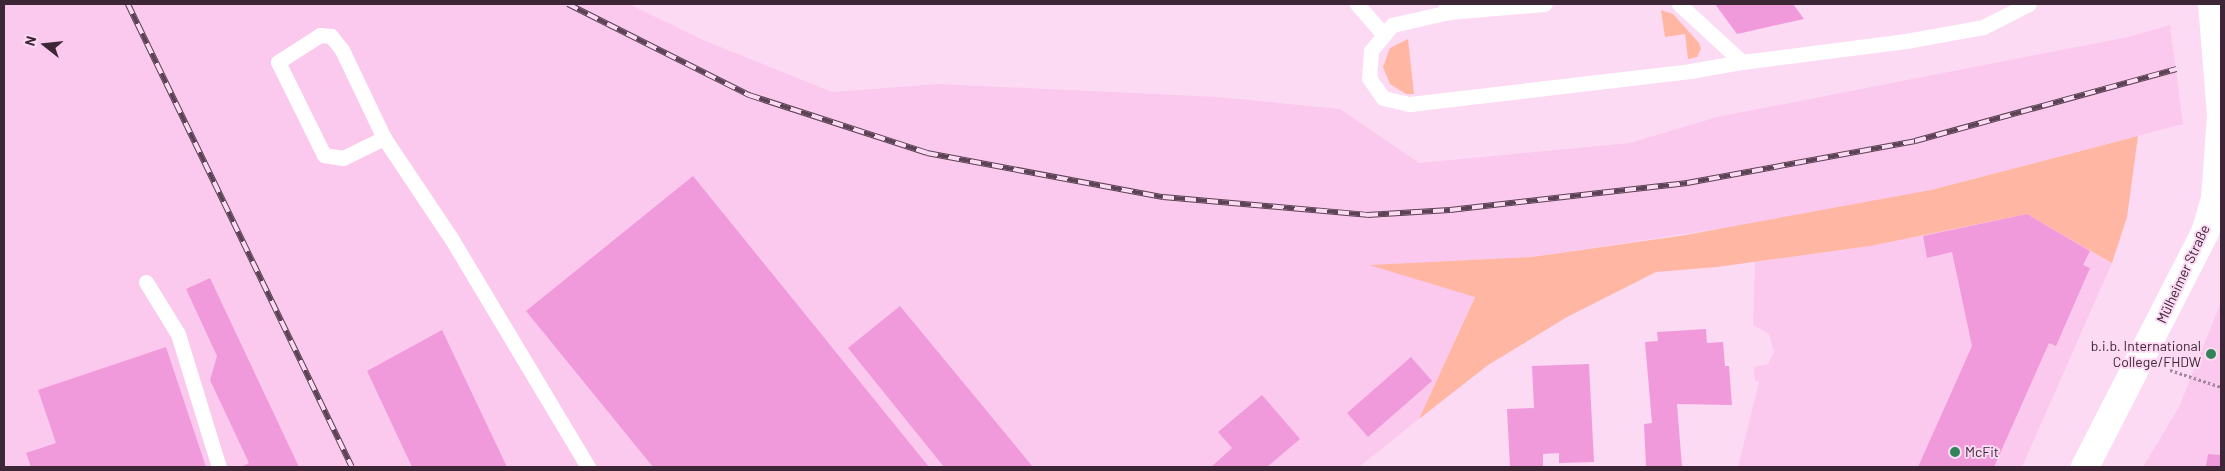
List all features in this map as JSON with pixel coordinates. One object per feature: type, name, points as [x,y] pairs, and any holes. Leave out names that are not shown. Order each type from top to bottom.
[{"type":"main road","name":"Mülheimer Straße","points":[[2085,467],[2205,233],[2214,199],[2221,115],[2212,4]]},
{"type":"lane","points":[[1357,4],[1384,35]]},
{"type":"lane","points":[[1545,4],[1448,8],[1392,26],[1371,50],[1369,78],[1384,98],[1410,104],[1690,71],[1742,62],[1906,41],[1983,27],[2029,4]]},
{"type":"lane","points":[[1679,4],[1742,62]]},
{"type":"lane","points":[[384,138],[343,158],[324,155],[278,62],[320,35],[331,36],[342,50],[384,138],[451,238],[588,467]]},
{"type":"lane","points":[[146,282],[178,334],[219,467]]},
{"type":"path","points":[[2138,365],[2175,370],[2221,387]]},
{"type":"shaded area","points":[[4,4],[629,4],[703,40],[832,92],[938,84],[1218,97],[1340,109],[1419,163],[1630,143],[1717,117],[2128,37],[2170,25],[2183,124],[1931,190],[1771,221],[1532,257],[1371,265],[1475,296],[1419,419],[1359,467],[4,467]]},
{"type":"shaded area","points":[[1661,10],[1673,14],[1699,43],[1701,49],[1697,57],[1688,59],[1685,34],[1665,37]]},
{"type":"shaded area","points":[[1408,39],[1414,94],[1406,94],[1390,84],[1383,67],[1390,48]]},
{"type":"shaded area","points":[[2138,136],[2127,217],[2112,263],[2027,214],[1870,246],[1717,267],[1656,272],[1567,317],[1488,365],[1419,419],[1475,297],[1369,265],[1532,257],[1686,235],[1931,190]]},
{"type":"shaded area","points":[[2027,214],[2112,263],[2022,467],[1738,467],[1759,382],[1755,381],[1754,367],[1768,364],[1774,352],[1769,334],[1753,325],[1755,262],[1870,246]]},
{"type":"shaded area","name":"b.i.b. International College/FHDW","points":[[2221,302],[2221,467],[2143,467],[2179,407]]},
{"type":"building","points":[[1715,4],[1793,4],[1804,19],[1737,34]]},
{"type":"building","points":[[693,176],[929,467],[653,467],[526,311]]},
{"type":"building","points":[[2027,214],[2090,251],[2083,265],[2090,268],[2056,346],[2049,343],[1994,467],[1918,467],[1972,346],[1952,252],[1927,258],[1923,236]]},
{"type":"building","points":[[210,278],[299,467],[241,467],[249,463],[210,380],[217,356],[186,289]]},
{"type":"building","points":[[900,306],[1033,467],[944,467],[848,348]]},
{"type":"building","points":[[1706,329],[1707,343],[1723,342],[1725,366],[1729,366],[1732,405],[1677,404],[1682,467],[1646,467],[1644,424],[1652,423],[1645,342],[1658,341],[1657,332]]},
{"type":"building","points":[[442,330],[507,467],[412,467],[367,371]]},
{"type":"building","points":[[166,347],[206,467],[31,467],[26,453],[56,443],[38,390]]},
{"type":"building","points":[[1411,357],[1432,381],[1368,437],[1347,413]]},
{"type":"building","points":[[1589,364],[1594,462],[1559,463],[1559,453],[1543,454],[1543,467],[1510,467],[1507,409],[1534,408],[1532,366]]},
{"type":"building","points":[[1262,395],[1300,439],[1267,467],[1211,467],[1232,448],[1218,432]]},
{"type":"building","points":[[2208,454],[2221,455],[2221,467],[2206,467]]},
{"type":"railway","points":[[128,4],[352,467]]},
{"type":"railway","points":[[568,4],[749,95],[927,153],[1163,197],[1367,215],[1450,210],[1687,183],[1915,141],[2176,69]]},
{"type":"place","name":"b.i.b. International College/FHDW","points":[[2211,354]]},
{"type":"place","name":"McFit","points":[[1955,452]]}]
